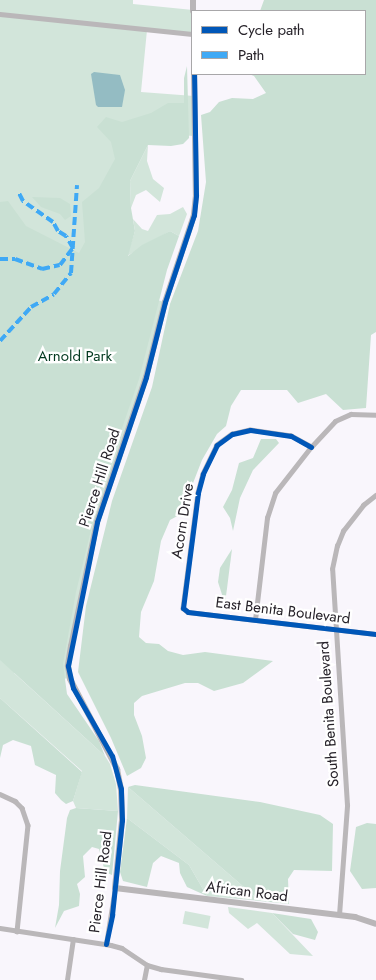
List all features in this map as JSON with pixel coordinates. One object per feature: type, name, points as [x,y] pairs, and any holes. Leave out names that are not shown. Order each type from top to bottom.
[{"type":"street","points":[[0,14],[191,34]]},
{"type":"street","name":"Pierce Hill Road","points":[[106,944],[115,888],[122,820],[121,789],[112,756],[73,688],[68,666],[97,522],[146,377],[165,302],[194,215],[196,195],[194,75]]},
{"type":"street","points":[[255,620],[267,518],[278,488],[327,428],[342,417],[350,414],[376,415]]},
{"type":"street","name":"Acorn Drive","points":[[188,612],[183,608],[184,594],[196,506],[203,474],[217,445],[232,434],[250,430],[291,436],[311,447]]},
{"type":"street","name":"South Benita Boulevard","points":[[339,915],[347,805],[332,569],[337,546],[352,518],[376,495]]},
{"type":"street","name":"East Benita Boulevard","points":[[188,612],[376,634]]},
{"type":"street","points":[[0,794],[15,801],[22,808],[28,825],[17,931]]},
{"type":"street","name":"African Road","points":[[115,888],[339,915],[367,920],[376,924]]},
{"type":"street","points":[[0,928],[106,944],[122,948],[147,965],[170,971],[241,980]]},
{"type":"street","points":[[67,980],[73,939]]},
{"type":"street","points":[[144,980],[147,965]]},
{"type":"green space","name":"Arnold Park","points":[[0,0],[133,0],[133,4],[193,10],[191,10],[191,34],[147,30],[141,92],[194,96],[194,136],[128,132],[96,285],[165,302],[146,377],[102,504],[71,646],[70,679],[14,673],[105,756],[110,764],[116,784],[118,811],[76,808],[73,801],[82,771],[0,698]]},
{"type":"green space","points":[[264,0],[376,0],[376,332],[371,335],[366,408],[343,410],[326,394],[298,403],[287,390],[241,390],[231,406],[226,426],[217,434],[202,460],[181,514],[170,520],[161,541],[154,581],[141,612],[139,637],[146,643],[159,644],[168,651],[183,655],[205,652],[273,661],[243,683],[214,691],[198,683],[185,683],[142,696],[134,703],[134,715],[142,736],[146,758],[141,768],[127,776],[111,738],[78,672],[86,606],[112,501],[152,387],[170,304],[198,231],[206,182],[201,115],[210,112],[219,102],[232,98],[253,99],[266,93],[252,75],[366,75],[366,10],[260,10]]},
{"type":"green space","name":"Arnold Park","points":[[187,66],[189,138],[183,144],[171,146],[148,145],[130,181],[131,208],[135,231],[128,256],[142,245],[170,231],[179,236],[167,270],[139,379],[101,489],[76,592],[63,664],[67,694],[99,741],[105,756],[0,660],[0,202],[8,201],[26,226],[79,253],[85,242],[82,202],[99,188],[115,159],[111,142],[97,127],[106,117],[122,122],[151,113],[168,103],[184,103],[184,78]]},
{"type":"green space","points":[[148,145],[147,161],[153,179],[164,188],[160,202],[146,190],[136,195],[131,208],[130,181]]},
{"type":"green space","points":[[32,197],[60,198],[70,204],[71,216],[65,220],[60,214],[41,207]]},
{"type":"green space","points":[[183,207],[187,214],[179,236],[170,231],[127,256],[135,231],[133,219],[142,229],[148,231],[157,215],[170,214]]},
{"type":"green space","points":[[261,439],[276,439],[279,443],[253,470],[240,498],[233,531],[230,518],[223,507],[232,490],[239,463],[253,458]]},
{"type":"green space","points":[[232,549],[225,604],[218,582],[220,568]]},
{"type":"green space","points":[[0,698],[82,772],[73,801],[66,804],[55,793],[56,775],[35,765],[31,746],[13,740],[3,745],[0,758]]},
{"type":"green space","points":[[135,785],[260,802],[320,815],[333,824],[332,871],[294,870],[288,879],[289,904],[260,901],[128,787]]},
{"type":"green space","points":[[128,787],[260,901],[207,896],[189,865],[127,818]]},
{"type":"green space","points":[[76,808],[118,811],[112,875],[105,872],[99,849],[92,847],[83,856],[85,877],[77,884],[80,894],[79,906],[64,911],[55,928],[67,818],[70,810]]},
{"type":"green space","points":[[127,818],[189,865],[207,896],[187,887],[180,873],[179,863],[161,856],[153,863],[147,887],[123,881],[120,872]]},
{"type":"green space","points":[[367,823],[376,824],[376,888],[362,889],[350,871],[356,827]]},
{"type":"green space","points":[[228,907],[272,913],[313,956],[290,954],[257,923],[248,929],[229,913]]},
{"type":"green space","points":[[185,911],[211,916],[208,929],[183,924]]},
{"type":"green space","points":[[272,913],[311,919],[318,932],[315,940],[293,934]]},
{"type":"water","points":[[94,72],[120,75],[125,90],[122,107],[98,107],[96,105],[91,74]]},
{"type":"marked path","points":[[0,341],[31,307],[54,294],[71,273],[77,185]]},
{"type":"marked path","points":[[0,259],[15,259],[42,269],[60,265],[73,248],[66,236],[58,231],[53,222],[23,201],[18,191]]},
{"type":"cycle path","points":[[106,944],[112,915],[122,820],[121,789],[112,756],[73,688],[68,666],[97,522],[146,377],[165,302],[194,215],[196,195],[194,75]]},
{"type":"cycle path","points":[[311,447],[291,436],[250,430],[232,434],[217,445],[203,474],[198,493],[183,608],[188,612],[376,634]]}]
